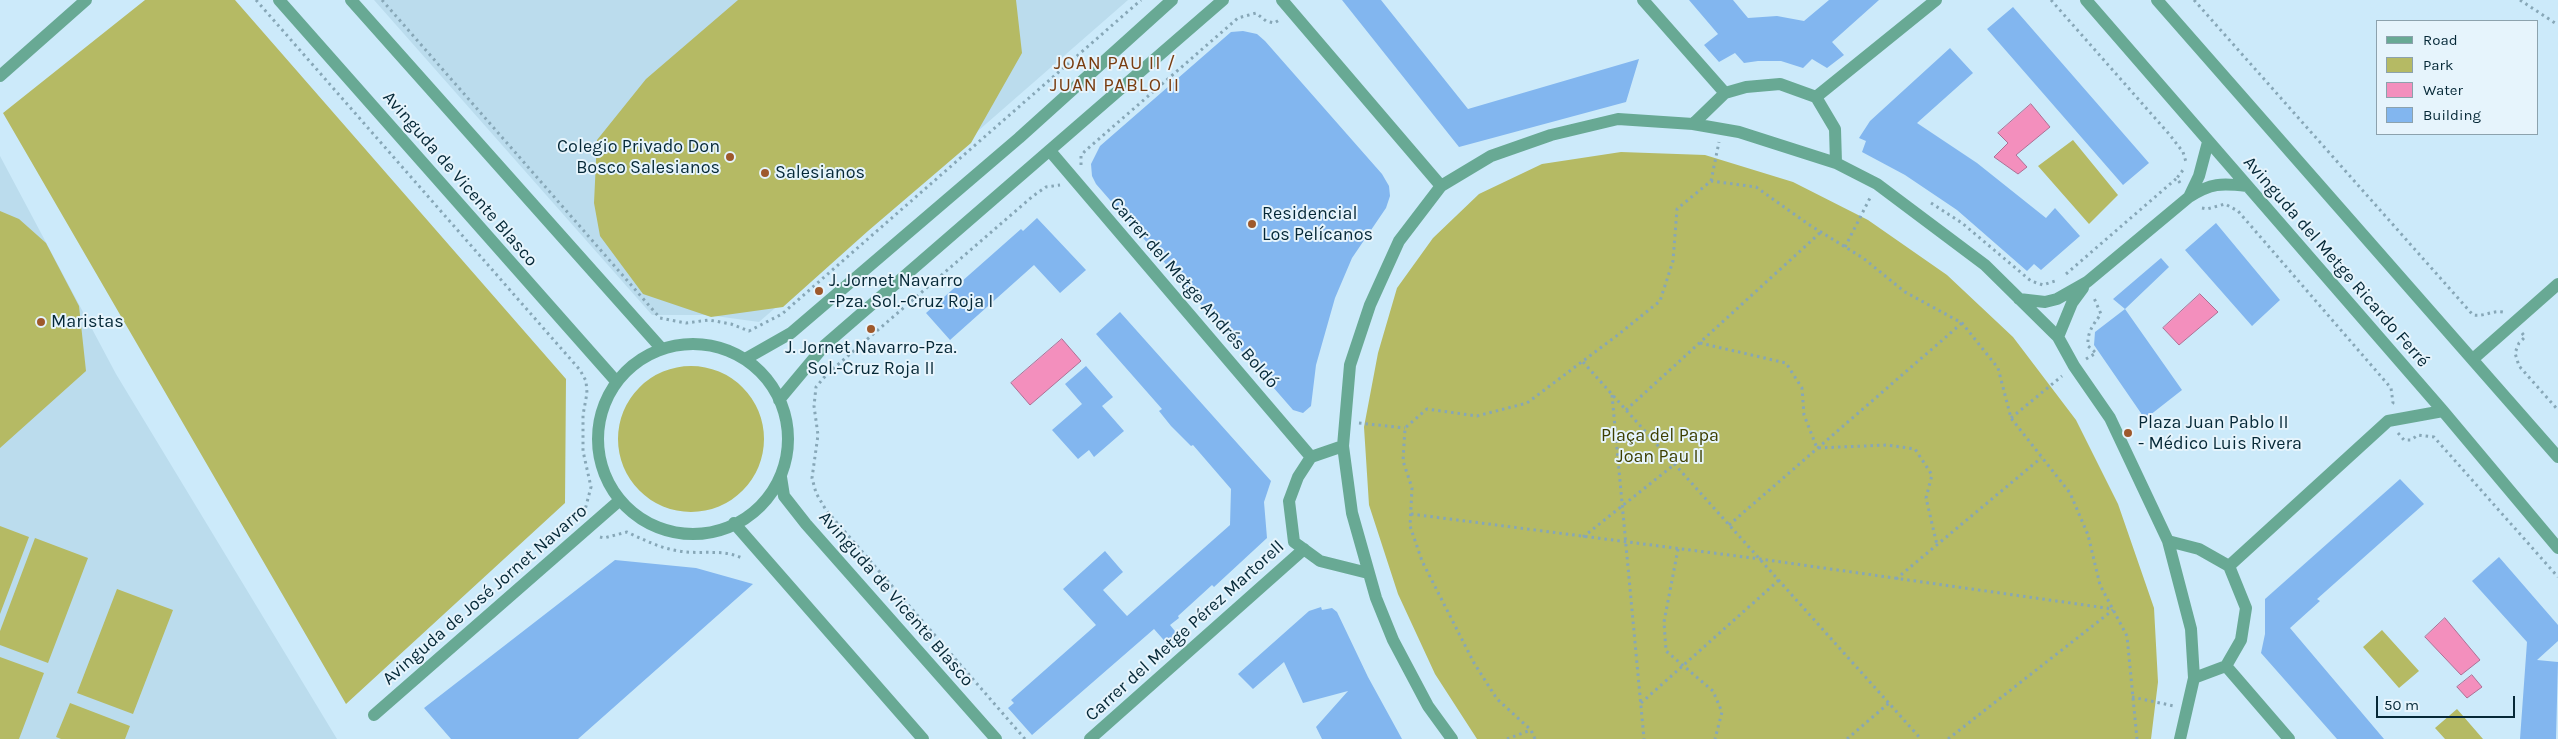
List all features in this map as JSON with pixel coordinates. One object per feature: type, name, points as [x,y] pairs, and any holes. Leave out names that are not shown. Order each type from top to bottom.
[{"type":"street","points":[[0,76],[86,0]]},
{"type":"street","name":"Avinguda de Vicente Blasco","points":[[278,0],[615,380]]},
{"type":"street","name":"Avinguda de Vicente Blasco","points":[[351,0],[661,348]]},
{"type":"street","points":[[747,358],[792,333],[1019,138],[1172,0]]},
{"type":"street","points":[[778,400],[825,345],[1223,0]]},
{"type":"street","points":[[1282,0],[1441,186]]},
{"type":"street","points":[[1643,0],[1725,93]]},
{"type":"street","points":[[1816,97],[1936,0]]},
{"type":"street","name":"Avinguda del Metge Ricardo Ferré","points":[[2086,0],[2443,411],[2558,548]]},
{"type":"street","points":[[2157,0],[2558,457]]},
{"type":"street","points":[[1693,124],[1725,93],[1746,87],[1780,84],[1816,97],[1835,129],[1836,163]]},
{"type":"street","points":[[1452,739],[1428,706],[1393,640],[1368,573],[1352,513],[1343,446],[1350,366],[1370,305],[1399,241],[1441,186],[1491,156],[1551,135],[1618,118],[1693,124],[1722,129],[1765,138],[1836,163],[1877,184],[1985,265],[2058,337],[2074,366],[2110,418],[2168,541],[2191,629],[2194,678],[2180,739]]},
{"type":"street","points":[[2188,197],[2199,176],[2208,142]]},
{"type":"street","name":"Carrer del Metge Andrés Boldó","points":[[1050,151],[1311,457]]},
{"type":"street","points":[[2019,299],[2045,302],[2057,299],[2087,282],[2188,197],[2206,186],[2247,186]]},
{"type":"street","points":[[2058,337],[2072,303],[2087,282]]},
{"type":"street","points":[[2473,360],[2558,284]]},
{"type":"street","points":[[695,341],[730,350],[747,358],[778,400],[790,432],[781,477],[757,508],[722,530],[707,534],[666,531],[638,518],[620,500],[603,470],[599,431],[607,396],[615,380],[661,348],[695,341]]},
{"type":"street","points":[[2229,566],[2388,421],[2443,411]]},
{"type":"street","points":[[1343,446],[1311,457],[1298,477],[1289,501],[1294,542],[1320,561],[1368,573]]},
{"type":"street","name":"Avinguda de Vicente Blasco","points":[[781,477],[784,496],[806,524],[996,739]]},
{"type":"street","name":"Avinguda de José Jornet Navarro","points":[[374,716],[620,500]]},
{"type":"street","points":[[734,523],[923,739]]},
{"type":"street","points":[[2168,541],[2199,549],[2229,566],[2246,608],[2241,640],[2226,666],[2194,678]]},
{"type":"street","name":"Carrer del Metge Pérez Martorell","points":[[1090,739],[1304,549]]},
{"type":"street","points":[[2226,666],[2289,739]]},
{"type":"path","points":[[256,0],[580,370],[586,381],[587,393],[583,421],[583,451],[591,487],[583,516],[589,526],[604,538],[627,532],[663,549],[703,553],[723,551],[748,562]]},
{"type":"path","points":[[382,0],[660,318],[686,323],[709,320],[731,324],[749,331],[782,314],[1141,0]]},
{"type":"path","points":[[2051,0],[2183,152],[2186,162],[2177,178],[2065,276]]},
{"type":"path","points":[[2194,0],[2473,315],[2483,316],[2496,311],[2506,312],[2525,338],[2518,343],[2515,353],[2519,366],[2558,410]]},
{"type":"path","points":[[2520,0],[2558,25]]},
{"type":"path","points":[[1025,739],[826,510],[816,493],[812,478],[818,435],[814,406],[816,387],[827,374],[1033,196],[1046,187],[1058,187],[1073,178],[1081,169],[1080,156],[1238,18],[1256,13],[1266,21],[1274,23],[1292,11]]},
{"type":"path","points":[[1535,739],[1531,730],[1497,699],[1474,663],[1422,561],[1410,526],[1412,488],[1404,461],[1405,428],[1427,409],[1477,416],[1527,403],[1583,362],[1660,301],[1674,261],[1677,209],[1711,182],[1722,129]]},
{"type":"path","points":[[2177,178],[2188,197],[2197,206],[2207,209],[2224,204],[2238,211],[2391,388],[2392,402],[2384,415],[2404,440],[2411,440],[2418,435],[2434,437],[2558,577]]},
{"type":"path","points":[[1711,182],[1756,187],[1821,232],[1863,258],[1905,292],[1962,323],[1998,368],[2010,418],[2070,493],[2088,535],[2100,585],[2127,636],[2137,739]]},
{"type":"path","points":[[1845,247],[1877,184]]},
{"type":"path","points":[[1925,199],[1962,223],[2031,281],[2042,284],[2059,280]]},
{"type":"path","points":[[1626,410],[1821,232]]},
{"type":"path","points":[[2010,418],[2074,366],[2096,353],[2088,346],[2087,338],[2091,327],[2101,314],[2087,282],[2070,271]]},
{"type":"path","points":[[1729,524],[1962,323]]},
{"type":"path","points":[[1700,343],[1786,363],[1802,388],[1804,415],[1817,448]]},
{"type":"path","points":[[1583,362],[1921,739]]},
{"type":"path","points":[[1612,395],[1644,739]]},
{"type":"path","points":[[1346,421],[1405,428]]},
{"type":"path","points":[[1817,448],[1887,445],[1915,449],[1932,475],[1926,498],[1937,545]]},
{"type":"path","points":[[1896,579],[2041,458]]},
{"type":"path","points":[[1582,537],[1675,464]]},
{"type":"path","points":[[1411,514],[1760,559],[2113,609]]},
{"type":"path","points":[[1678,549],[1664,622],[1666,651],[1713,691],[1722,712],[1715,739]]},
{"type":"path","points":[[1641,703],[1778,580]]},
{"type":"path","points":[[1948,739],[2113,609]]},
{"type":"path","points":[[2132,697],[2187,709]]},
{"type":"path","points":[[1847,739],[1889,703]]},
{"type":"path","points":[[1506,739],[1531,730]]},
{"type":"shaded area","name":"Salesianos","points":[[374,0],[1128,0],[759,322],[708,315],[652,315]]},
{"type":"shaded area","points":[[0,156],[116,374],[337,739],[0,739]]},
{"type":"green space","points":[[145,0],[235,0],[566,379],[565,503],[346,704],[3,113]]},
{"type":"green space","name":"Salesianos","points":[[738,0],[1016,0],[1022,53],[971,143],[783,307],[711,317],[643,294],[600,236],[594,203],[597,140],[646,79]]},
{"type":"green space","points":[[2073,140],[2118,195],[2089,224],[2038,166]]},
{"type":"green space","name":"Plaça del Papa Joan Pau II","points":[[1621,152],[1705,155],[1793,182],[1868,220],[1947,275],[2013,337],[2076,420],[2118,504],[2154,608],[2158,682],[2151,739],[1477,739],[1435,674],[1398,594],[1369,505],[1364,427],[1378,353],[1397,288],[1433,238],[1479,194],[1542,164]]},
{"type":"green space","name":"Maristas","points":[[0,211],[19,219],[46,243],[79,306],[86,371],[0,448]]},
{"type":"green space","points":[[691,366],[705,367],[719,372],[732,378],[743,387],[752,398],[758,411],[763,425],[763,453],[758,467],[752,480],[743,491],[732,500],[719,506],[705,511],[691,512],[677,511],[663,506],[650,500],[639,491],[630,480],[624,467],[619,453],[618,439],[619,425],[624,411],[630,398],[639,387],[650,378],[663,372],[677,367]]},
{"type":"green space","points":[[0,526],[29,537],[0,614]]},
{"type":"green space","points":[[35,538],[88,558],[48,663],[0,645],[0,631]]},
{"type":"green space","points":[[117,589],[173,610],[133,714],[77,693]]},
{"type":"green space","points":[[2382,630],[2419,671],[2399,688],[2363,647]]},
{"type":"green space","points":[[0,657],[44,673],[19,739],[0,739]]},
{"type":"green space","points":[[70,703],[130,726],[125,739],[61,739],[56,737]]},
{"type":"green space","points":[[2457,709],[2483,739],[2445,739],[2435,728]]},
{"type":"water","points":[[2031,104],[2050,127],[2016,155],[2027,167],[2018,174],[1994,157],[2008,143],[1998,133]]},
{"type":"water","points":[[2200,294],[2218,312],[2179,345],[2163,328]]},
{"type":"water","points":[[1062,339],[1081,361],[1030,405],[1011,383]]},
{"type":"water","points":[[2445,618],[2480,660],[2461,675],[2425,637]]},
{"type":"water","points":[[2472,675],[2482,687],[2467,698],[2457,687]]},
{"type":"building","points":[[1342,0],[1381,0],[1468,109],[1639,59],[1626,102],[1459,147]]},
{"type":"building","points":[[1689,0],[1733,0],[1748,18],[1777,16],[1804,21],[1829,0],[1879,0],[1832,42],[1844,55],[1827,68],[1812,59],[1803,68],[1781,61],[1744,63],[1735,53],[1719,62],[1704,45],[1718,34]]},
{"type":"building","points":[[2013,7],[2149,163],[2123,185],[1987,29]]},
{"type":"building","name":"Residencial Los Pelícanos","points":[[1243,31],[1257,34],[1265,41],[1382,174],[1389,186],[1390,196],[1386,208],[1352,258],[1335,298],[1316,365],[1311,406],[1303,413],[1293,410],[1096,184],[1092,176],[1091,164],[1100,146],[1231,32]]},
{"type":"building","points":[[1950,48],[1973,73],[1917,123],[1977,163],[2046,218],[2055,208],[2080,236],[2041,270],[2034,264],[2027,271],[1957,210],[1905,175],[1862,152],[1866,141],[1859,138],[1870,121]]},
{"type":"building","points":[[1037,218],[1086,270],[1060,293],[1034,265],[950,340],[926,313],[1021,229],[1023,231]]},
{"type":"building","points":[[2216,223],[2280,300],[2252,326],[2185,250]]},
{"type":"building","points":[[2161,258],[2169,267],[2125,309],[2113,299]]},
{"type":"building","points":[[2125,309],[2182,390],[2145,419],[2094,345],[2095,332]]},
{"type":"building","points":[[1120,312],[1271,481],[1264,502],[1267,538],[1214,587],[1212,585],[1178,616],[1179,618],[1170,625],[1179,636],[1169,646],[1154,629],[1032,735],[1008,708],[1014,703],[1011,700],[1096,625],[1063,589],[1105,551],[1123,572],[1103,590],[1127,616],[1230,525],[1231,489],[1193,445],[1191,446],[1171,426],[1159,411],[1162,409],[1096,334]]},
{"type":"building","points":[[1086,366],[1113,397],[1102,406],[1124,431],[1094,457],[1089,450],[1078,459],[1052,430],[1082,404],[1065,384]]},
{"type":"building","points":[[2400,479],[2424,504],[2317,599],[2320,601],[2290,628],[2384,739],[2337,739],[2261,653],[2265,634],[2265,599]]},
{"type":"building","points":[[2499,557],[2558,625],[2558,641],[2537,660],[2558,662],[2556,739],[2520,739],[2527,642],[2472,581]]},
{"type":"building","points":[[615,560],[696,568],[753,584],[578,739],[451,739],[424,708]]},
{"type":"building","points":[[1321,607],[1322,610],[1332,608],[1337,612],[1368,677],[1402,739],[1322,739],[1316,727],[1348,691],[1303,703],[1284,662],[1253,689],[1238,674],[1309,611]]},
{"type":"place","name":"Colegio Privado Don Bosco Salesianos","points":[[730,157]]},
{"type":"place","name":"Salesianos","points":[[765,173]]},
{"type":"place","name":"Residencial Los Pelícanos","points":[[1252,224]]},
{"type":"place","name":"J. Jornet Navarro -Pza. Sol.-Cruz Roja I","points":[[819,291]]},
{"type":"place","name":"Maristas","points":[[41,322]]},
{"type":"place","name":"J. Jornet Navarro-Pza. Sol.-Cruz Roja II","points":[[871,329]]},
{"type":"place","name":"Plaza Juan Pablo II - Médico Luis Rivera","points":[[2128,433]]},
{"type":"district","name":"JOAN PAU II / JUAN PABLO II","points":[[1115,75]]}]
